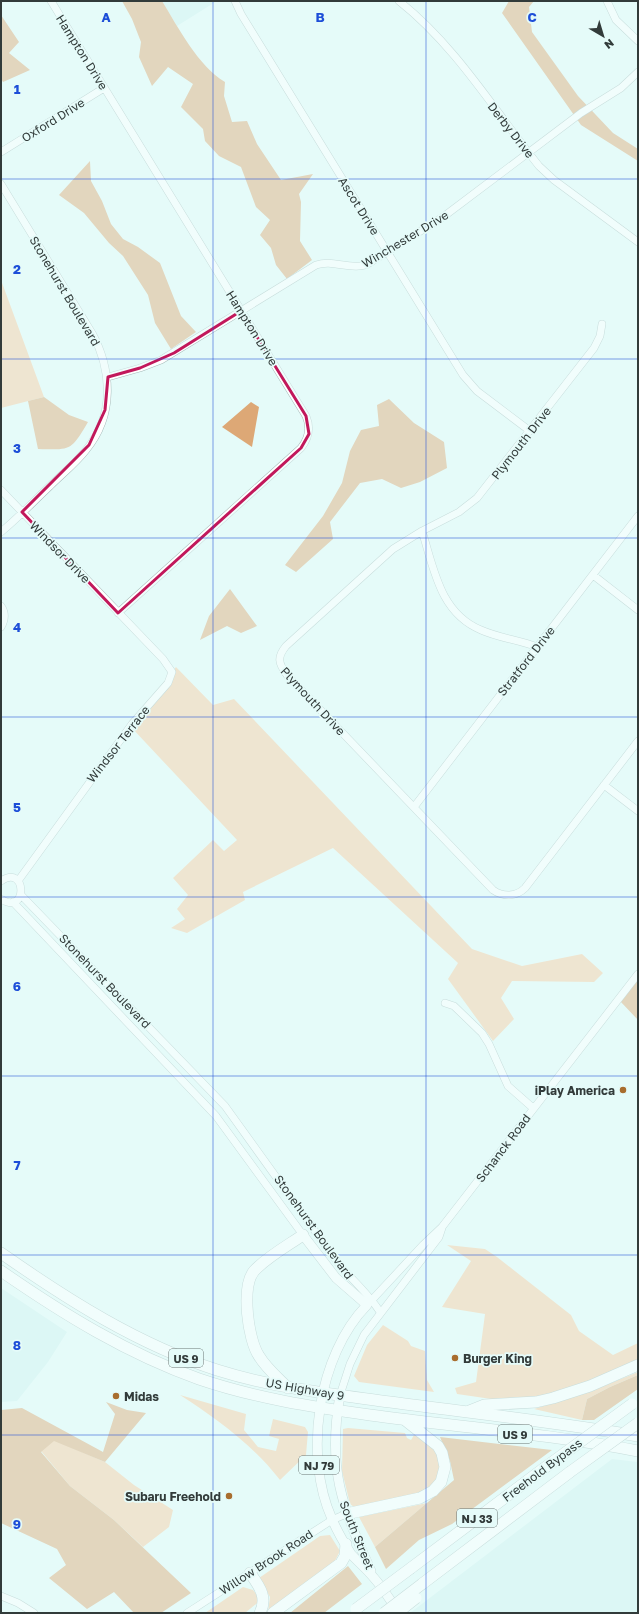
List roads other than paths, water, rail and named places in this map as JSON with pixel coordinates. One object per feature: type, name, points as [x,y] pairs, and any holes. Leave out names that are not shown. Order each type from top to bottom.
[{"type":"highway","points":[[288,1388],[266,1367],[256,1351],[252,1341],[247,1293],[249,1281],[254,1271],[303,1235]]},
{"type":"highway","name":"US Highway 9","points":[[1,1253],[95,1314],[148,1342],[216,1369],[288,1388],[323,1394],[468,1412],[638,1436]]},
{"type":"highway","name":"US Highway 9","points":[[1,1271],[74,1318],[150,1359],[190,1376],[228,1388],[269,1399],[320,1408],[638,1451]]},
{"type":"highway","points":[[468,1412],[484,1405],[536,1402],[564,1395],[638,1366]]},
{"type":"highway","name":"Freehold Bypass","points":[[353,1611],[635,1402]]},
{"type":"highway","points":[[346,1514],[420,1498],[433,1491],[441,1482],[445,1467],[444,1459],[438,1446],[404,1419]]},
{"type":"highway","name":"Freehold Bypass","points":[[384,1613],[424,1587],[480,1540],[638,1423]]},
{"type":"highway","points":[[273,1613],[341,1563],[345,1556],[346,1544]]},
{"type":"highway","points":[[250,1573],[264,1597],[264,1605],[260,1613]]},
{"type":"highway","points":[[398,1613],[424,1587]]},
{"type":"main road","name":"Stonehurst Boulevard","points":[[303,1235],[336,1278],[370,1302]]},
{"type":"main road","name":"Schanck Road","points":[[323,1394],[330,1370],[344,1337],[354,1321],[370,1302]]},
{"type":"main road","name":"South Street","points":[[323,1394],[318,1429],[319,1469],[332,1520],[352,1554],[374,1578],[398,1613]]},
{"type":"main road","name":"South Street","points":[[340,1396],[335,1430],[335,1458],[338,1483],[346,1514],[374,1578]]},
{"type":"street","name":"Hampton Drive","points":[[51,1],[306,416],[309,427],[307,438],[301,448],[118,613]]},
{"type":"street","name":"Ascot Drive","points":[[236,1],[241,14],[467,382],[530,431]]},
{"type":"street","name":"Derby Drive","points":[[399,1],[418,16],[444,43],[528,153],[554,180],[638,242]]},
{"type":"street","points":[[606,1],[616,20],[638,41]]},
{"type":"street","name":"Winchester Drive","points":[[108,377],[140,368],[161,360],[316,265],[327,263],[346,267],[359,267],[387,252],[443,217],[581,113],[621,88],[638,72]]},
{"type":"street","name":"Oxford Drive","points":[[1,152],[104,88]]},
{"type":"street","name":"Stonehurst Boulevard","points":[[1,184],[92,333],[101,352],[108,377],[105,410],[90,445],[1,532]]},
{"type":"street","name":"Plymouth Drive","points":[[602,324],[600,336],[594,348],[477,498],[459,512],[404,541],[384,557],[286,646],[279,657],[279,664],[287,675],[493,890],[503,895],[513,895],[525,888],[638,741]]},
{"type":"street","name":"Windsor Drive","points":[[1,490],[118,613]]},
{"type":"street","name":"Stratford Drive","points":[[414,806],[638,516]]},
{"type":"street","points":[[422,531],[441,590],[456,613],[468,623],[481,630],[519,640],[537,647]]},
{"type":"street","points":[[593,575],[638,610]]},
{"type":"street","points":[[1,606],[5,613],[4,622],[1,627]]},
{"type":"street","name":"Windsor Terrace","points":[[18,881],[132,724],[171,677],[171,670],[168,665],[118,613]]},
{"type":"street","points":[[604,785],[638,811]]},
{"type":"street","points":[[1,881],[8,878],[18,881],[22,888],[21,895],[13,902],[5,902],[1,899]]},
{"type":"street","name":"Stonehurst Boulevard","points":[[21,895],[225,1106],[338,1263],[380,1312]]},
{"type":"street","name":"Stonehurst Boulevard","points":[[13,902],[175,1070],[231,1134],[303,1235]]},
{"type":"street","name":"Schanck Road","points":[[370,1302],[423,1245],[442,1227],[638,974]]},
{"type":"street","points":[[444,1003],[454,1006],[482,1033],[489,1044],[508,1086],[533,1108]]},
{"type":"street","points":[[175,1070],[184,1062]]},
{"type":"street","points":[[275,1196],[286,1189]]},
{"type":"street","points":[[303,1235],[306,1217]]},
{"type":"street","name":"Schanck Road","points":[[340,1396],[355,1352],[380,1312],[439,1237],[442,1227]]},
{"type":"street","name":"Willow Brook Road","points":[[187,1613],[332,1520],[346,1514]]},
{"type":"street","points":[[1,1596],[18,1603],[34,1613]]},
{"type":"place","name":"iPlay America","points":[[623,1090]]},
{"type":"place","name":"Burger King","points":[[455,1358]]},
{"type":"place","name":"Midas","points":[[116,1396]]},
{"type":"place","name":"Subaru Freehold","points":[[229,1496]]}]
